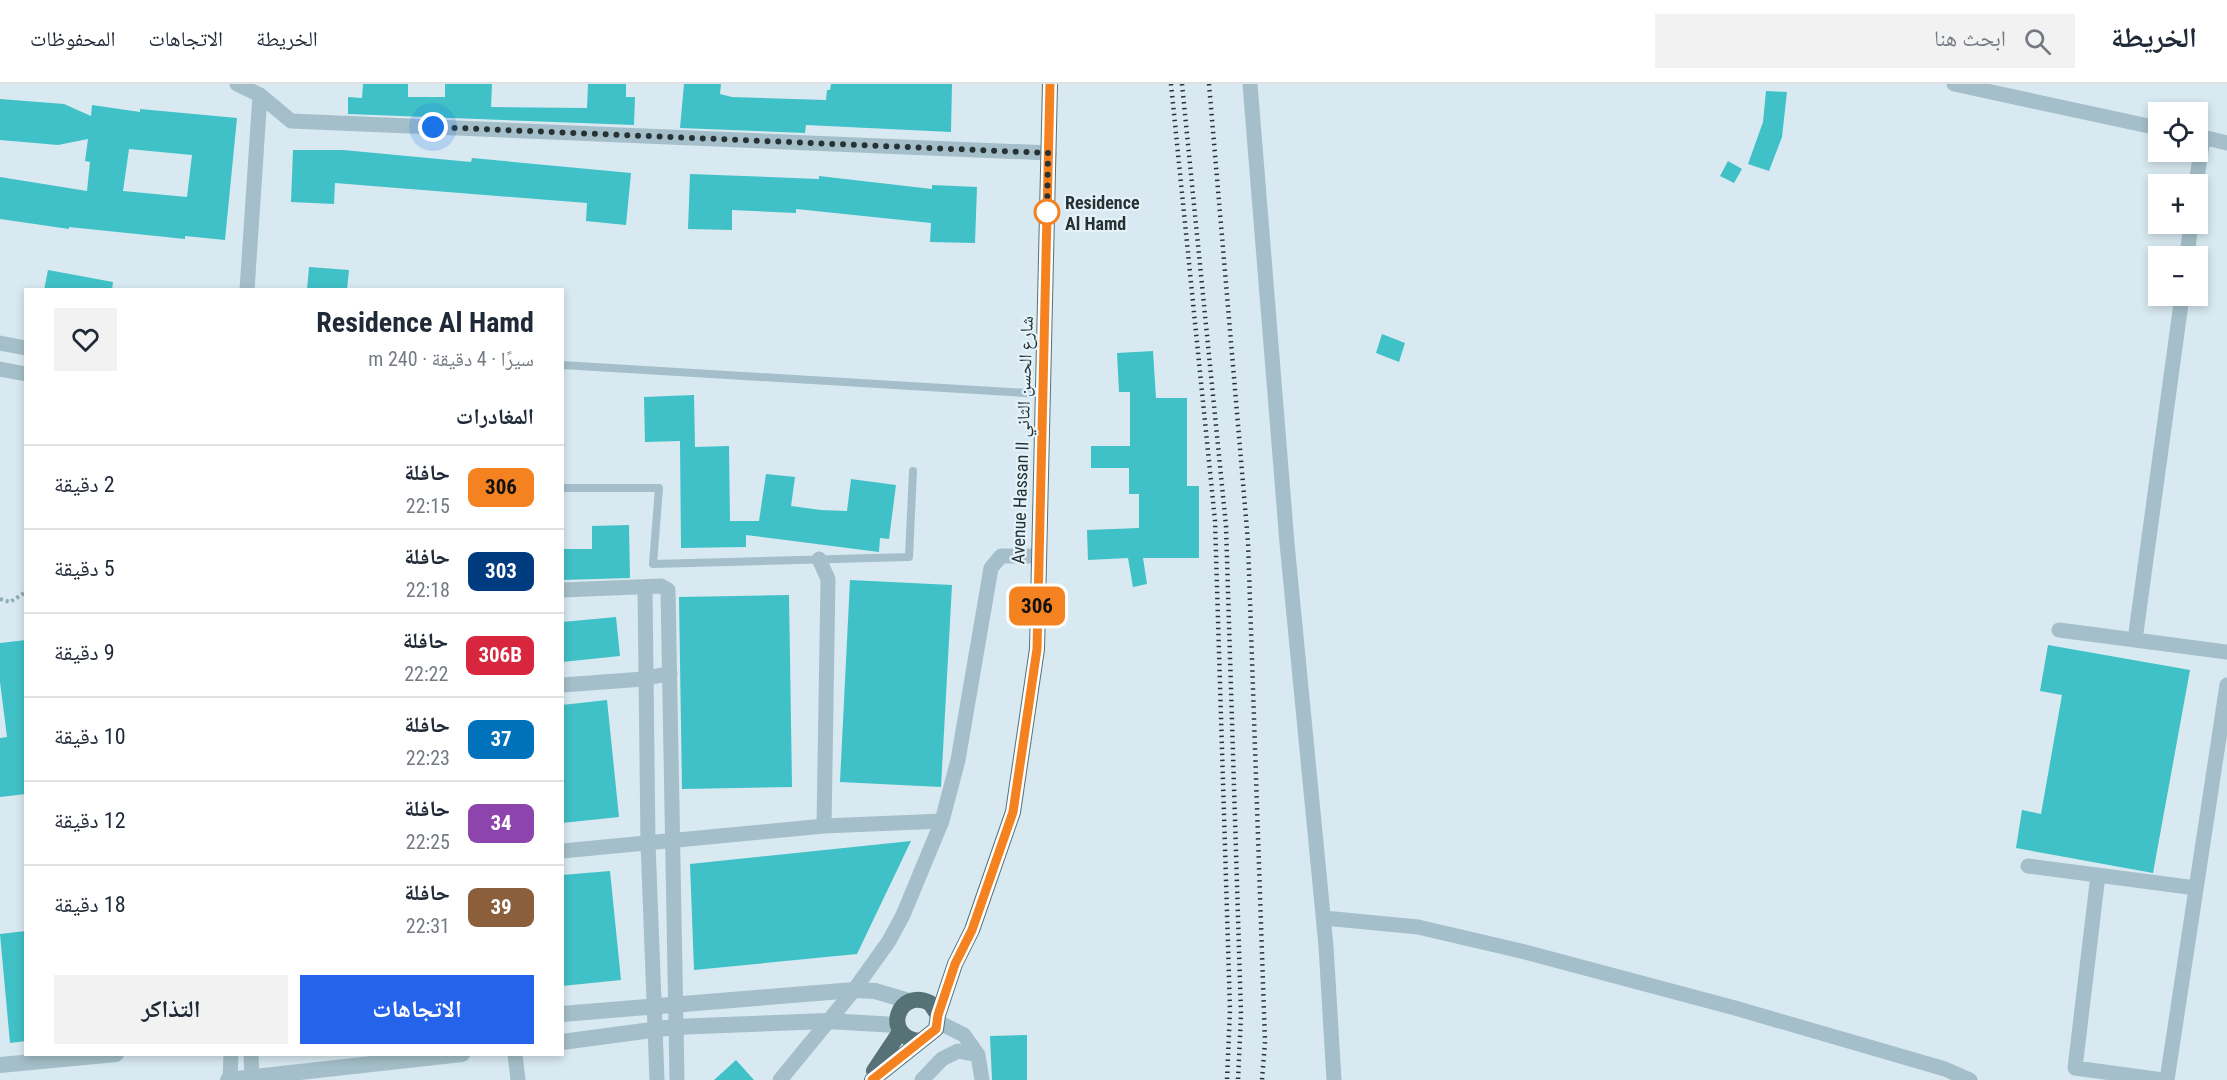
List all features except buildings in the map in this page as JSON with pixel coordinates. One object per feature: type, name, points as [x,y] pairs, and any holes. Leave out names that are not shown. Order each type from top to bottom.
[{"type":"main road","name":"Avenue Hassan II شارع الحسن الثاني","points":[[870,1080],[919,1041],[932,1035],[955,964],[972,930],[1013,812],[1037,649],[1037,556],[1050,84]]},
{"type":"main road","name":"Avenue Hassan II شارع الحسن الثاني","points":[[870,1080],[899,1028],[899,1011],[916,1001],[955,964]]},
{"type":"main road","points":[[916,1001],[930,1004],[938,1019]]},
{"type":"main road","points":[[899,1028],[905,1037],[919,1041]]},
{"type":"street","points":[[237,84],[260,95],[291,122],[1048,153]]},
{"type":"street","points":[[1250,84],[1287,543],[1324,918],[1334,1080]]},
{"type":"street","points":[[1954,84],[2148,126]]},
{"type":"street","points":[[247,288],[260,95]]},
{"type":"street","points":[[2208,139],[2227,143]]},
{"type":"street","points":[[2135,640],[2181,306]]},
{"type":"street","points":[[0,343],[24,348]]},
{"type":"street","points":[[0,369],[24,374]]},
{"type":"street","points":[[780,1080],[875,963],[903,915],[942,821],[958,760],[991,568],[1001,556],[1037,556]]},
{"type":"street","points":[[819,559],[828,579],[824,826]]},
{"type":"street","points":[[564,590],[661,586],[668,590],[677,1080]]},
{"type":"street","points":[[645,588],[644,679],[657,1080]]},
{"type":"street","points":[[2059,630],[2227,652]]},
{"type":"street","points":[[564,685],[644,679],[670,673]]},
{"type":"street","points":[[2098,875],[2075,1068],[2165,1080],[2227,685]]},
{"type":"street","points":[[564,851],[824,826],[942,821]]},
{"type":"street","points":[[2028,866],[2196,888]]},
{"type":"street","points":[[1324,918],[1418,927],[1526,952],[1736,1008],[1945,1069],[1970,1080]]},
{"type":"street","points":[[564,1014],[854,990],[875,991],[916,1001]]},
{"type":"street","points":[[938,1019],[964,1035],[978,1055],[982,1080]]},
{"type":"street","points":[[564,1042],[675,1026],[827,1021],[899,1028]]},
{"type":"street","points":[[922,1080],[942,1059],[958,1051],[978,1055]]},
{"type":"street","points":[[0,1065],[95,1056]]},
{"type":"street","points":[[231,1056],[229,1080],[444,1056]]},
{"type":"street","points":[[251,1056],[252,1078]]},
{"type":"street","points":[[515,1056],[518,1080]]},
{"type":"lane","points":[[564,366],[1043,394]]},
{"type":"lane","points":[[564,488],[659,488],[653,564],[909,557],[913,471]]},
{"type":"path","points":[[0,599],[10,602],[24,593]]},
{"type":"railway","points":[[1171,84],[1215,521],[1230,1010],[1227,1080]]},
{"type":"railway","points":[[1182,84],[1226,526],[1241,1015],[1238,1080]]},
{"type":"railway","points":[[1209,84],[1248,542],[1265,1042],[1262,1080]]},
{"type":"bus line","name":"306","points":[[872,1080],[919,1041],[932,1035],[936,1029],[938,1015],[955,964],[972,930],[1013,812],[1037,649],[1037,556],[1050,84]]},
{"type":"place","name":"Residence Al Hamd","points":[[1047,212]]},
{"type":"route","points":[[433,127],[1048,153],[1047,219],[1047,212]]}]
